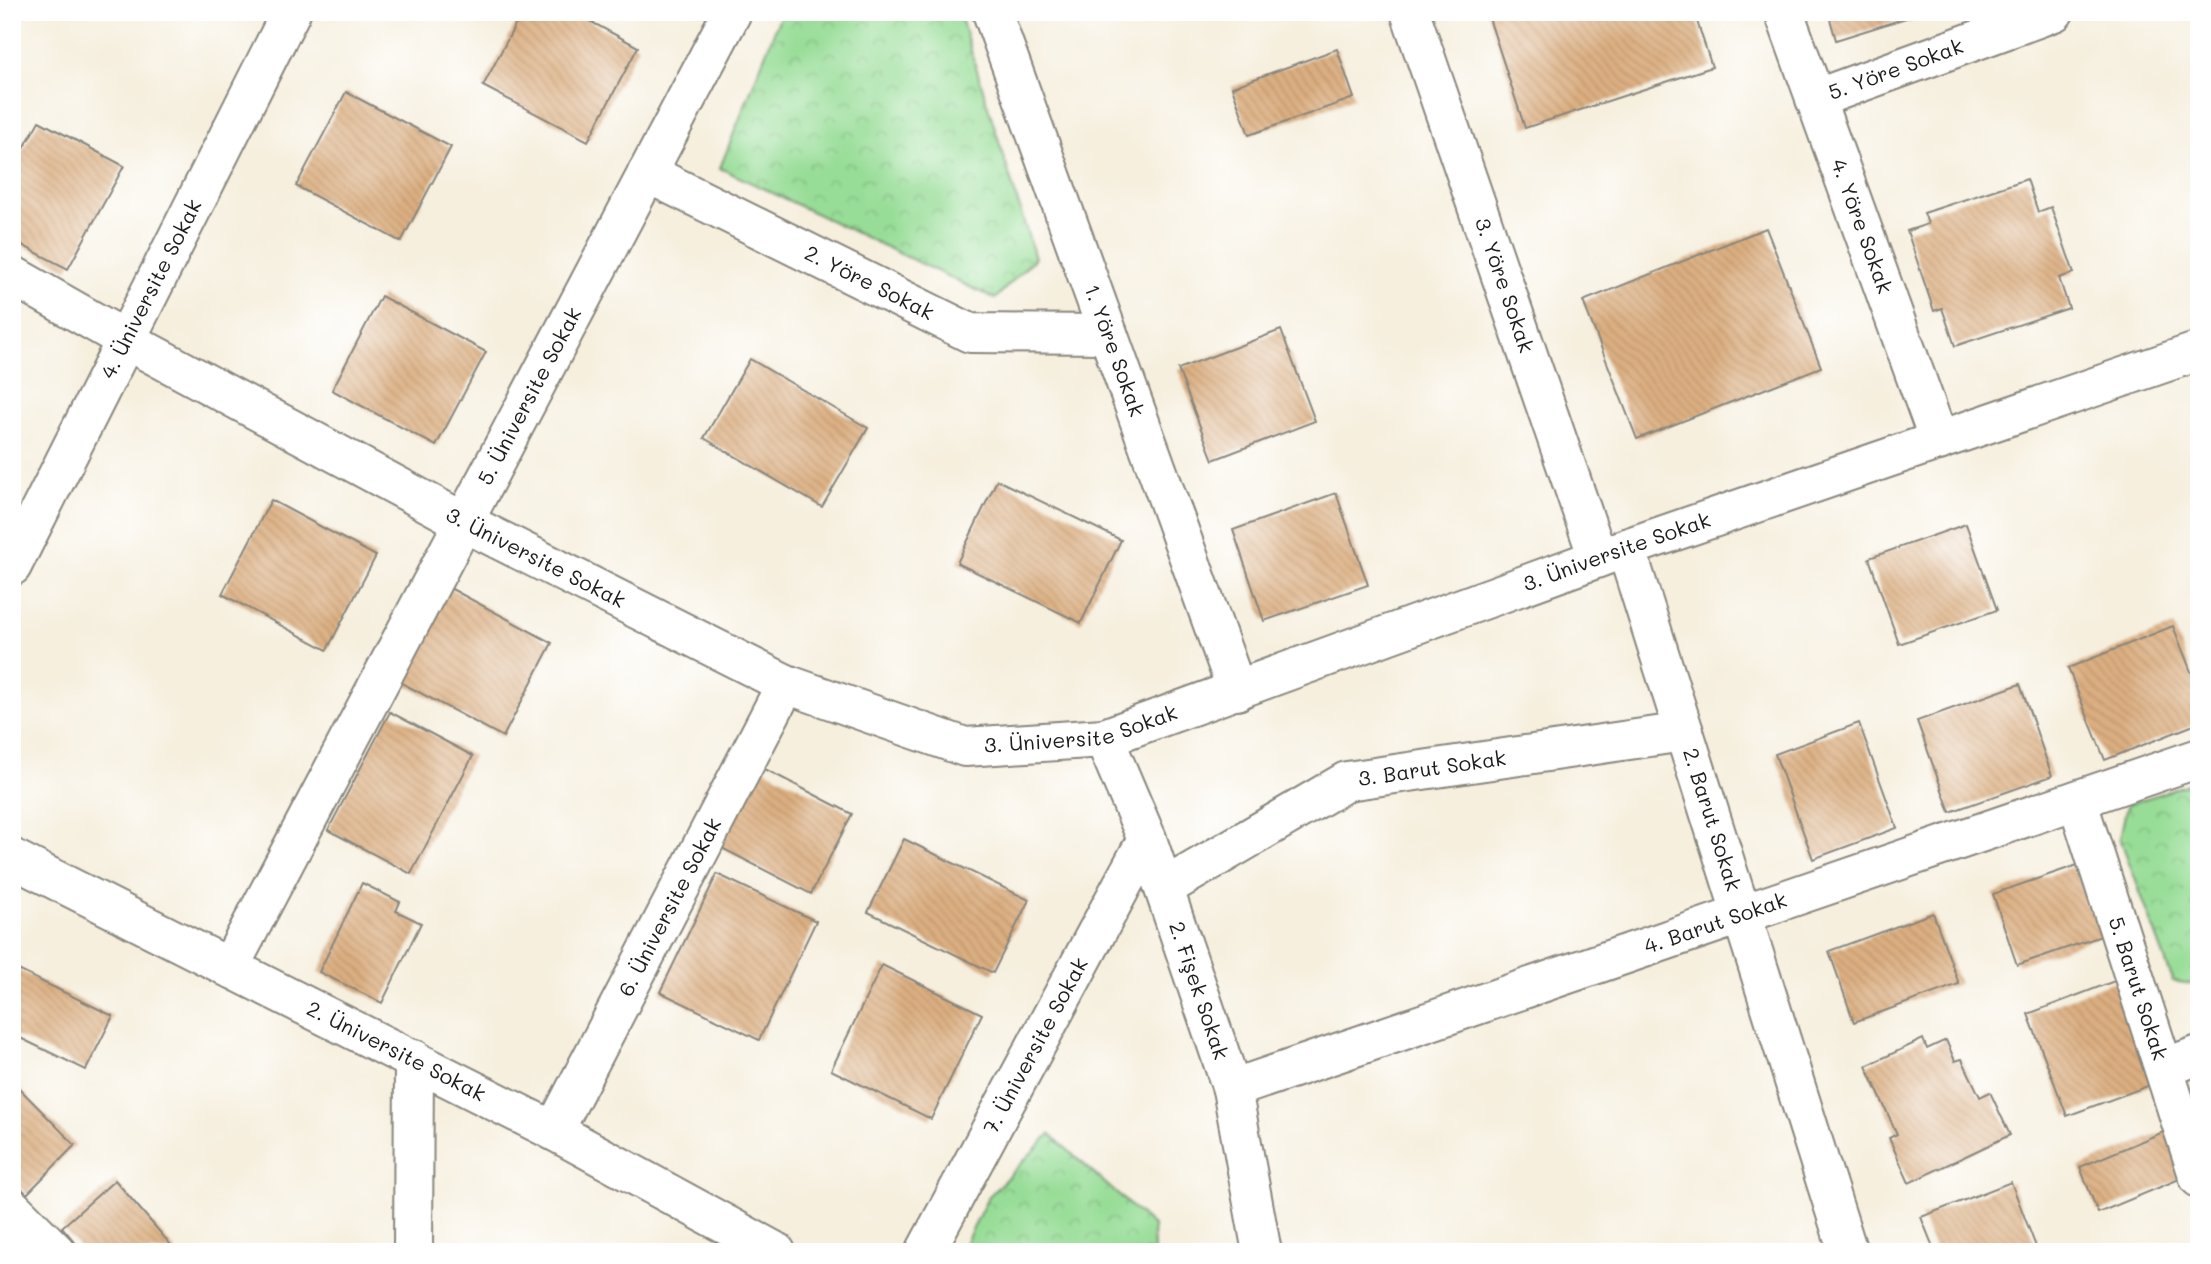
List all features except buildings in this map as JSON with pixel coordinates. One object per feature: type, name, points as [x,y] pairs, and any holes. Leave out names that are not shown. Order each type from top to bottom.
[{"type":"street","name":"4. Üniversite Sokak","points":[[12,566],[291,12]]},
{"type":"street","name":"5. Üniversite Sokak","points":[[229,968],[732,12]]},
{"type":"street","name":"1. Yöre Sokak","points":[[992,12],[1237,691]]},
{"type":"street","name":"3. Yöre Sokak","points":[[1410,12],[1612,553]]},
{"type":"street","name":"4. Yöre Sokak","points":[[1784,12],[1938,441]]},
{"type":"street","name":"5. Yöre Sokak","points":[[1815,99],[2054,12]]},
{"type":"street","name":"2. Yöre Sokak","points":[[647,173],[970,333],[1108,334]]},
{"type":"street","name":"3. Üniversite Sokak","points":[[12,275],[126,340],[464,522],[786,684],[965,747],[1104,738],[1612,553],[2199,351]]},
{"type":"street","name":"2. Barut Sokak","points":[[1612,553],[1684,732],[1848,1252]]},
{"type":"street","name":"6. Üniversite Sokak","points":[[554,1131],[786,684]]},
{"type":"street","name":"3. Barut Sokak","points":[[1164,888],[1347,781],[1684,732]]},
{"type":"street","name":"2. Fişek Sokak","points":[[1104,738],[1147,839],[1232,1089],[1262,1252]]},
{"type":"street","name":"4. Barut Sokak","points":[[1232,1089],[2199,758]]},
{"type":"street","name":"5. Barut Sokak","points":[[2077,800],[2199,1178]]},
{"type":"street","name":"7. Üniversite Sokak","points":[[925,1252],[1147,839]]},
{"type":"street","name":"2. Üniversite Sokak","points":[[12,858],[554,1131],[776,1252]]},
{"type":"street","points":[[2164,1068],[2199,1055]]},
{"type":"street","points":[[414,1059],[414,1252]]},
{"type":"street","points":[[12,1208],[57,1252]]},
{"type":"green space","points":[[782,12],[959,12],[1035,258],[995,299],[720,168]]},
{"type":"green space","points":[[2199,780],[2199,985],[2173,981],[2120,838],[2127,805]]},
{"type":"green space","points":[[1050,1134],[1153,1226],[1154,1252],[961,1252],[988,1197]]}]
